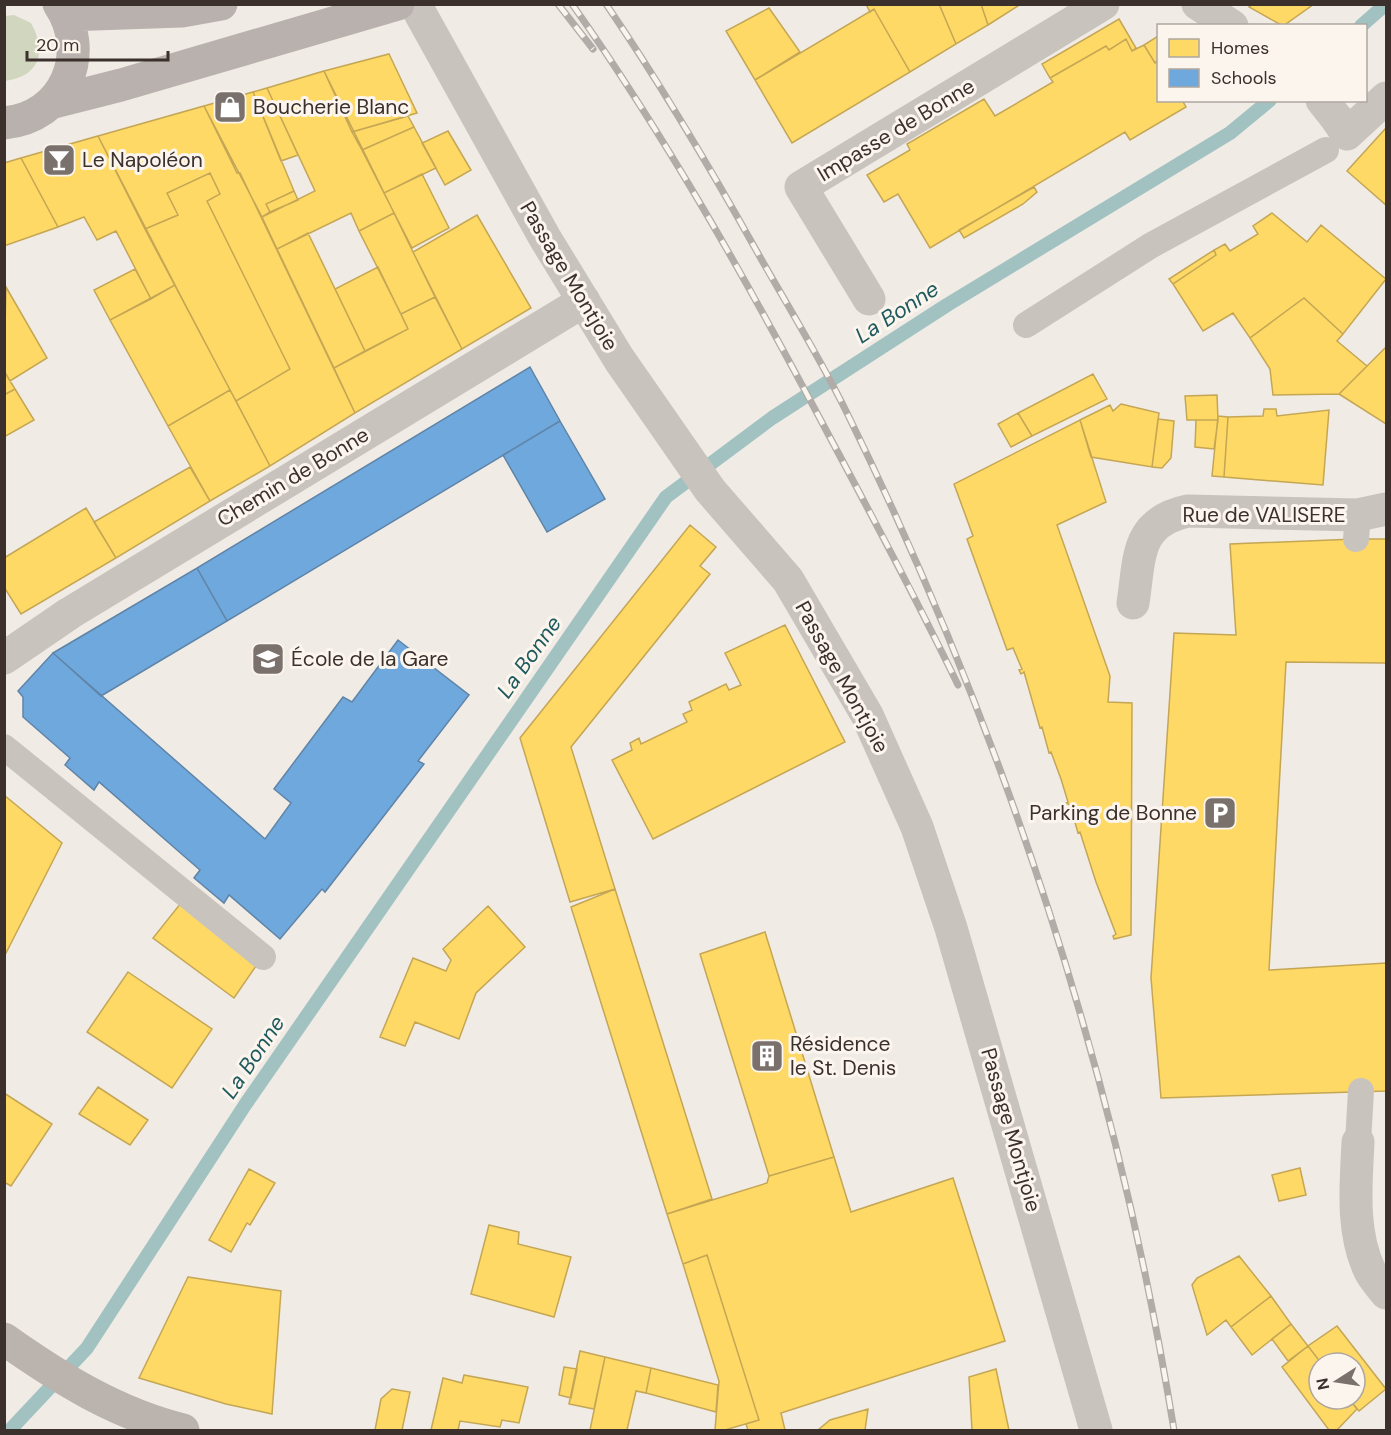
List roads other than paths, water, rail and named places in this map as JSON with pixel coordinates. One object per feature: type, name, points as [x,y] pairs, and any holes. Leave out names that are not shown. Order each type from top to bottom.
[{"type":"main road","points":[[4,123],[39,114],[54,102],[69,77],[74,56],[73,35],[63,10],[183,11],[221,4]]},
{"type":"main road","points":[[54,102],[121,85],[398,4]]},
{"type":"main road","points":[[4,1340],[77,1388],[145,1418],[183,1431]]},
{"type":"street","name":"Passage Montjoie","points":[[415,4],[545,238],[619,359],[710,490],[789,580],[867,715],[917,827],[955,939],[1096,1431]]},
{"type":"street","name":"Impasse de Bonne","points":[[869,299],[801,187],[1103,4]]},
{"type":"street","points":[[1198,4],[1229,24]]},
{"type":"street","points":[[1333,126],[1386,98]]},
{"type":"street","name":"Chemin de Bonne","points":[[4,658],[70,613],[584,301]]},
{"type":"street","name":"Rue de VALISERE","points":[[1133,603],[1142,544],[1152,526],[1168,515],[1188,511],[1367,521]]},
{"type":"street","points":[[1359,1142],[1356,1194],[1359,1236],[1370,1271],[1386,1293]]},
{"type":"lane","points":[[1026,325],[1333,126]]},
{"type":"lane","points":[[4,747],[263,957]]},
{"type":"lane","points":[[1359,1142],[1361,1091]]},
{"type":"waterway","name":"La Bonne","points":[[1363,24],[1386,4]]},
{"type":"waterway","name":"La Bonne","points":[[10,1430],[87,1348],[245,1105],[666,497],[772,418],[947,305],[1230,133],[1268,102]]},
{"type":"railway","points":[[558,4],[593,49]]},
{"type":"railway","points":[[572,4],[641,107],[737,266],[797,375],[958,685]]},
{"type":"railway","points":[[606,4],[686,129],[827,373],[904,534],[957,658],[1005,783],[1048,909],[1087,1038],[1121,1167],[1150,1298],[1174,1430]]},
{"type":"place","name":"Boucherie Blanc","points":[[230,107]]},
{"type":"place","name":"Le Napoléon","points":[[59,160]]},
{"type":"place","name":"École de la Gare","points":[[268,659]]},
{"type":"place","name":"Parking de Bonne","points":[[1220,813]]},
{"type":"place","name":"Résidence le St. Denis","points":[[767,1056]]}]
